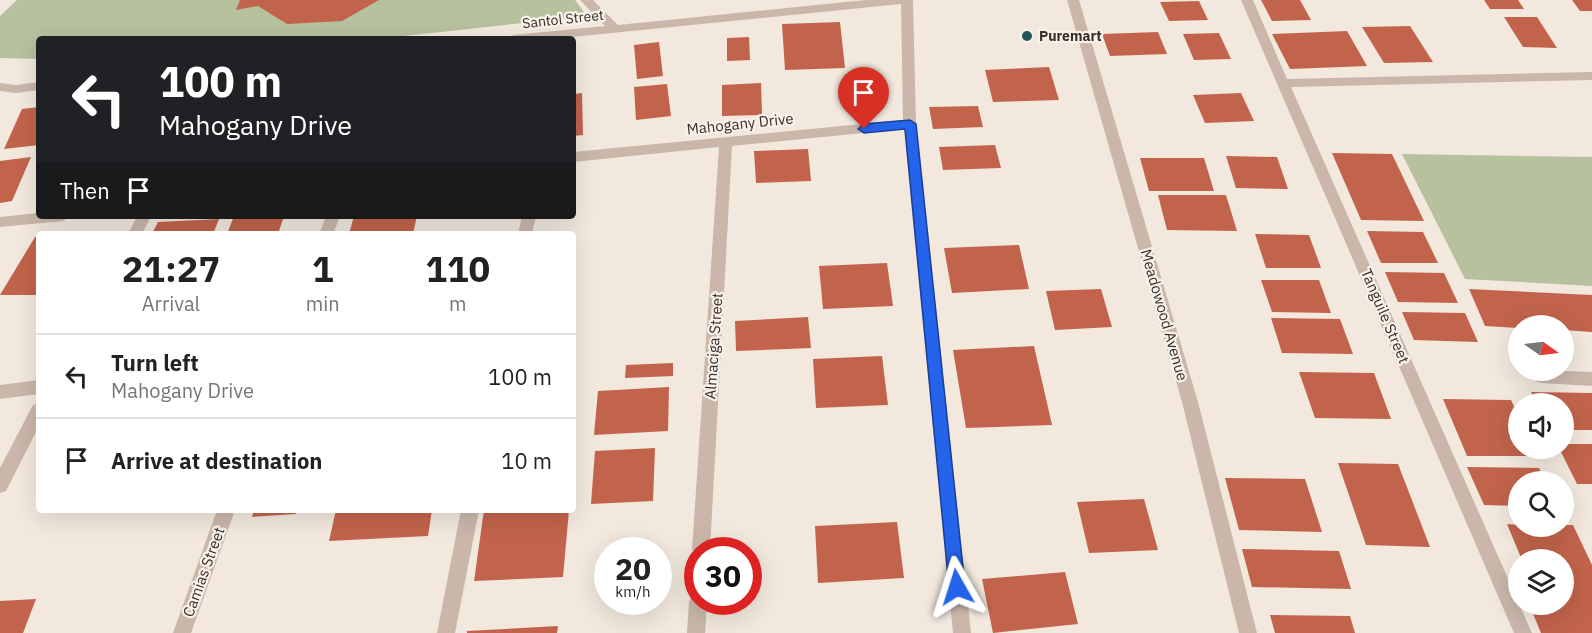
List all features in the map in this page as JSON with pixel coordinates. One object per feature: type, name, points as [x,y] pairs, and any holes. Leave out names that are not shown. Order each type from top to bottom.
[{"type":"street","points":[[586,0],[615,29]]},
{"type":"street","points":[[905,0],[910,124],[962,633]]},
{"type":"street","name":"Santol Street","points":[[544,36],[905,0]]},
{"type":"street","name":"Meadowood Avenue","points":[[1073,0],[1190,402],[1248,633]]},
{"type":"street","name":"Tanguile Street","points":[[1247,0],[1523,633]]},
{"type":"street","points":[[1284,83],[1592,76]]},
{"type":"street","points":[[0,87],[16,89],[36,86]]},
{"type":"street","name":"Mahogany Drive","points":[[576,158],[910,124]]},
{"type":"street","name":"Almaciga Street","points":[[702,537],[726,142]]},
{"type":"street","points":[[0,222],[36,219]]},
{"type":"street","points":[[1574,378],[1592,379]]},
{"type":"street","points":[[0,392],[36,387]]},
{"type":"street","points":[[0,485],[36,416]]},
{"type":"street","name":"Camias Street","points":[[182,633],[225,513]]},
{"type":"street","points":[[446,633],[469,513]]},
{"type":"street","points":[[696,633],[697,615]]},
{"type":"green space","points":[[17,0],[575,0],[587,16],[404,36],[36,36],[36,59],[0,58],[0,16]]},
{"type":"green space","points":[[1402,154],[1592,157],[1592,286],[1465,279]]},
{"type":"building","points":[[240,0],[379,0],[342,21],[287,24],[258,6],[236,10]]},
{"type":"building","points":[[1261,0],[1300,0],[1311,20],[1272,21]]},
{"type":"building","points":[[1484,0],[1518,0],[1524,9],[1490,9]]},
{"type":"building","points":[[1572,0],[1592,0],[1592,11],[1580,11]]},
{"type":"building","points":[[1199,1],[1208,20],[1169,21],[1160,2]]},
{"type":"building","points":[[1504,17],[1537,17],[1557,48],[1523,47]]},
{"type":"building","points":[[840,22],[845,68],[785,70],[782,24]]},
{"type":"building","points":[[1410,26],[1433,62],[1384,63],[1362,27]]},
{"type":"building","points":[[1347,31],[1367,66],[1290,69],[1272,34]]},
{"type":"building","points":[[1158,32],[1167,54],[1110,56],[1102,34]]},
{"type":"building","points":[[1219,33],[1231,59],[1194,60],[1183,34]]},
{"type":"building","points":[[749,37],[750,60],[727,61],[727,38]]},
{"type":"building","points":[[659,42],[663,76],[637,79],[634,45]]},
{"type":"building","points":[[1049,67],[1059,100],[993,102],[985,70]]},
{"type":"building","points":[[761,83],[762,115],[722,116],[722,85]]},
{"type":"building","points":[[667,84],[671,116],[636,120],[634,87]]},
{"type":"building","points":[[582,93],[583,135],[576,136],[576,94]]},
{"type":"building","points":[[1241,93],[1254,121],[1205,123],[1193,95]]},
{"type":"building","points":[[978,106],[983,127],[933,129],[929,107]]},
{"type":"building","points":[[36,107],[36,145],[4,149],[22,109]]},
{"type":"building","points":[[995,145],[1001,168],[943,170],[939,147]]},
{"type":"building","points":[[808,149],[811,181],[756,183],[754,151]]},
{"type":"building","points":[[1332,153],[1392,154],[1424,221],[1361,220]]},
{"type":"building","points":[[1226,156],[1277,157],[1288,189],[1236,188]]},
{"type":"building","points":[[31,157],[12,201],[0,203],[0,161]]},
{"type":"building","points":[[1140,158],[1204,158],[1214,191],[1149,191]]},
{"type":"building","points":[[1158,195],[1226,195],[1237,231],[1167,230]]},
{"type":"building","points":[[219,219],[214,231],[154,231],[158,222]]},
{"type":"building","points":[[233,219],[283,219],[279,231],[228,231]]},
{"type":"building","points":[[353,219],[416,219],[414,231],[350,231]]},
{"type":"building","points":[[1367,231],[1423,232],[1438,263],[1381,263]]},
{"type":"building","points":[[1255,234],[1309,235],[1321,268],[1266,268]]},
{"type":"building","points":[[35,237],[36,237],[36,295],[0,295]]},
{"type":"building","points":[[1019,245],[1029,289],[952,293],[944,248]]},
{"type":"building","points":[[887,263],[893,306],[823,309],[819,266]]},
{"type":"building","points":[[1385,272],[1444,273],[1458,303],[1398,302]]},
{"type":"building","points":[[1261,280],[1319,280],[1331,313],[1272,312]]},
{"type":"building","points":[[1101,289],[1112,327],[1055,330],[1046,291]]},
{"type":"building","points":[[1469,289],[1592,295],[1592,332],[1574,331],[1574,315],[1508,315],[1508,327],[1485,326]]},
{"type":"building","points":[[1402,312],[1465,313],[1478,342],[1414,340]]},
{"type":"building","points":[[808,317],[811,348],[736,351],[735,321]]},
{"type":"building","points":[[1271,318],[1340,319],[1353,354],[1282,353]]},
{"type":"building","points":[[1034,346],[1052,425],[966,428],[953,350]]},
{"type":"building","points":[[882,356],[888,405],[816,408],[813,359]]},
{"type":"building","points":[[673,363],[673,376],[625,378],[626,365]]},
{"type":"building","points":[[1299,372],[1374,373],[1391,419],[1315,418]]},
{"type":"building","points":[[669,387],[668,431],[594,435],[598,391]]},
{"type":"building","points":[[1531,392],[1592,393],[1592,430],[1574,430],[1574,393]]},
{"type":"building","points":[[1443,399],[1508,400],[1508,456],[1467,456]]},
{"type":"building","points":[[1574,444],[1592,444],[1592,484],[1577,484],[1574,471],[1570,471],[1564,459],[1574,459]]},
{"type":"building","points":[[655,448],[653,501],[591,504],[595,451]]},
{"type":"building","points":[[1338,463],[1398,464],[1430,547],[1366,545]]},
{"type":"building","points":[[1467,467],[1539,468],[1540,471],[1508,471],[1508,506],[1484,505]]},
{"type":"building","points":[[1225,478],[1305,479],[1322,532],[1239,530]]},
{"type":"building","points":[[1144,499],[1158,550],[1089,553],[1077,502]]},
{"type":"building","points":[[253,513],[296,513],[296,514],[252,517]]},
{"type":"building","points":[[335,513],[432,513],[428,536],[329,541]]},
{"type":"building","points":[[484,513],[569,513],[563,577],[474,581]]},
{"type":"building","points":[[897,522],[904,578],[818,583],[815,526]]},
{"type":"building","points":[[1574,527],[1592,565],[1592,633],[1541,633],[1534,615],[1574,615],[1574,549],[1517,549],[1512,537],[1574,537]]},
{"type":"building","points":[[1242,549],[1339,551],[1351,589],[1252,587]]},
{"type":"building","points":[[1065,572],[1078,624],[993,633],[982,579]]},
{"type":"building","points":[[36,599],[23,633],[0,633],[0,601]]},
{"type":"building","points":[[1270,615],[1350,616],[1355,633],[1275,633]]},
{"type":"building","points":[[558,626],[557,633],[467,633],[467,631]]},
{"type":"place","name":"Puremart","points":[[1027,36]]},
{"type":"route","points":[[864,129],[910,124],[957,587]]}]
